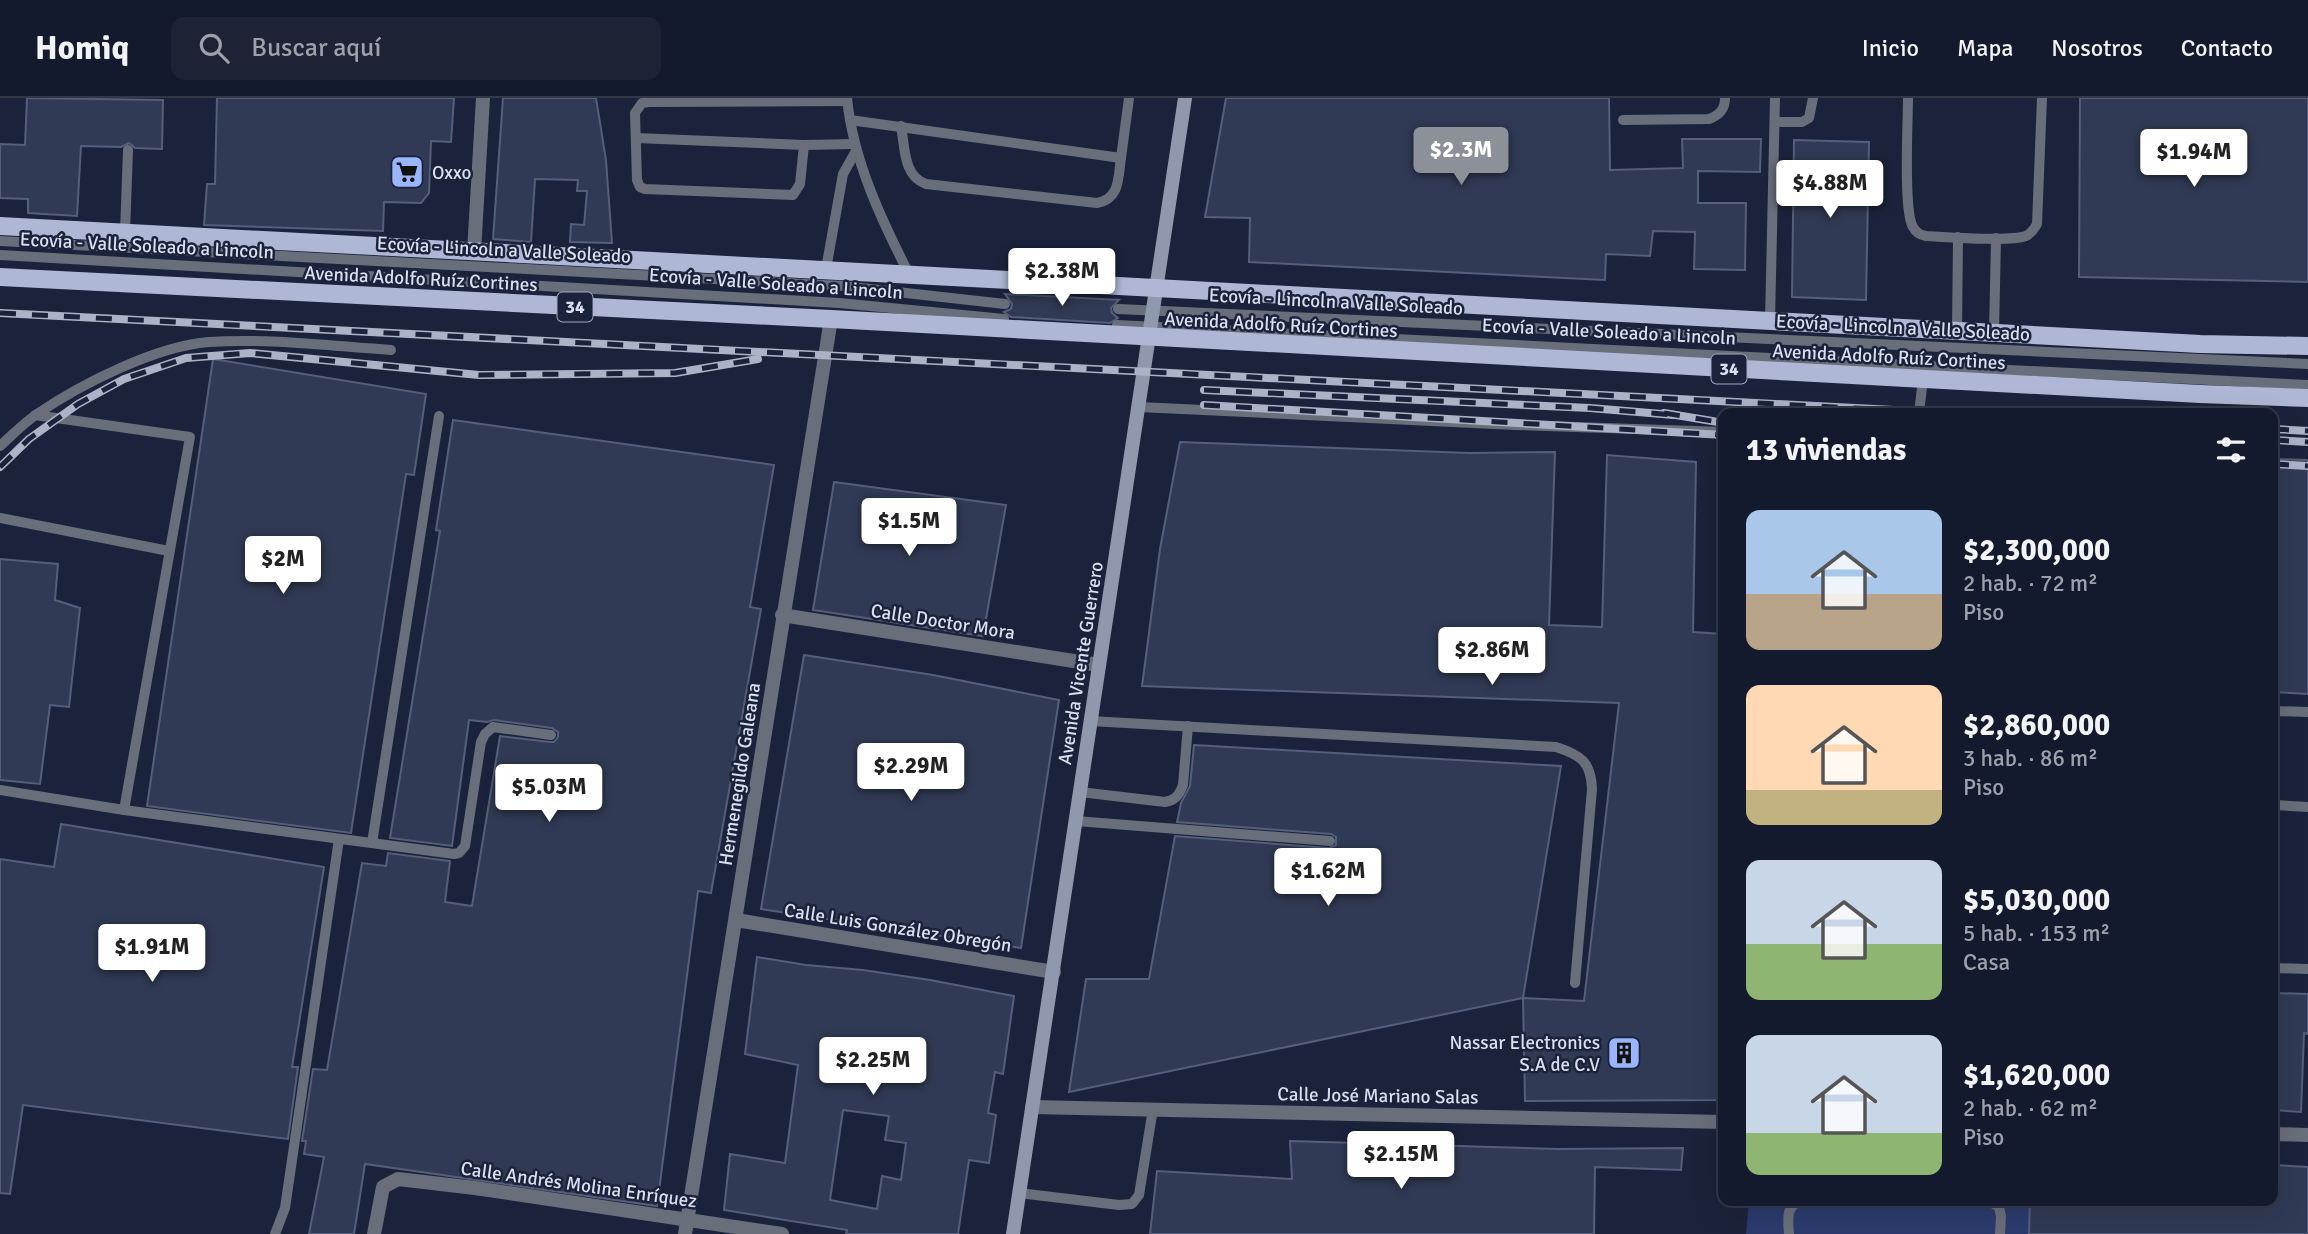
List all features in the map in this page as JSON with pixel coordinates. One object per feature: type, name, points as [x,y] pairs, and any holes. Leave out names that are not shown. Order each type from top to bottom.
[{"type":"main road","name":"Avenida Vicente Guerrero","points":[[1013,1234],[1185,98]]},
{"type":"main road","name":"Avenida Adolfo Ruíz Cortines","points":[[0,226],[2200,344],[2308,346]]},
{"type":"main road","name":"Avenida Adolfo Ruíz Cortines","points":[[0,277],[831,319],[1151,331],[1923,379],[2308,398]]},
{"type":"street","points":[[474,252],[483,98]]},
{"type":"street","name":"Hermenegildo Galeana","points":[[686,1227],[831,319]]},
{"type":"street","name":"Calle Doctor Mora","points":[[782,615],[1099,665]]},
{"type":"street","name":"Calle Luis González Obregón","points":[[736,920],[1054,972]]},
{"type":"street","name":"Calle José Mariano Salas","points":[[1032,1107],[1718,1122]]},
{"type":"street","points":[[2278,1134],[2308,1135]]},
{"type":"street","name":"Calle Andrés Molina Enríquez","points":[[374,1234],[383,1187],[398,1179],[475,1188],[686,1227],[782,1234]]},
{"type":"lane","points":[[901,126],[909,170],[913,177],[926,184],[1097,203],[1113,197],[1117,189],[1129,98]]},
{"type":"lane","points":[[1623,120],[1709,119],[1721,112],[1725,98]]},
{"type":"lane","points":[[1770,321],[1775,98]]},
{"type":"lane","points":[[1774,122],[1802,122],[1809,118],[1813,98]]},
{"type":"lane","points":[[1908,98],[1908,192],[1912,226],[1919,234],[1926,236],[1996,238],[2023,237],[2034,231],[2037,224],[2042,98]]},
{"type":"lane","points":[[804,145],[798,191],[787,196],[640,187],[637,180],[635,113],[642,103],[649,102],[847,100],[855,147],[884,223],[909,274]]},
{"type":"lane","points":[[850,120],[1121,158]]},
{"type":"lane","points":[[636,138],[855,147]]},
{"type":"lane","points":[[827,270],[843,174],[855,147]]},
{"type":"lane","points":[[125,233],[128,150]]},
{"type":"lane","points":[[1957,331],[1958,237]]},
{"type":"lane","points":[[1994,333],[1996,238]]},
{"type":"lane","name":"Ecovía - Lincoln a Valle Soleado","points":[[0,241],[842,286],[1005,303]]},
{"type":"lane","name":"Ecovía - Valle Soleado a Lincoln","points":[[0,255],[826,302],[1004,319]]},
{"type":"lane","name":"Ecovía - Lincoln a Valle Soleado","points":[[1118,310],[1153,309],[2308,364]]},
{"type":"lane","name":"Ecovía - Valle Soleado a Lincoln","points":[[1117,325],[1151,331],[2308,384]]},
{"type":"lane","points":[[0,446],[36,415],[85,386],[147,357],[175,348],[206,342],[238,341],[391,350]]},
{"type":"lane","points":[[1920,408],[1923,379]]},
{"type":"lane","points":[[1139,407],[1718,432]]},
{"type":"lane","points":[[36,415],[190,437],[124,810]]},
{"type":"lane","points":[[372,843],[439,416]]},
{"type":"lane","points":[[0,518],[169,551]]},
{"type":"lane","points":[[2278,710],[2308,712]]},
{"type":"lane","points":[[1090,721],[1556,747],[1574,753],[1585,762],[1591,774],[1592,789],[1575,983]]},
{"type":"lane","points":[[1080,792],[1165,802],[1173,800],[1180,794],[1183,785],[1188,726]]},
{"type":"lane","points":[[0,790],[124,810],[454,854],[459,853],[465,845],[481,742],[485,734],[493,727],[551,735]]},
{"type":"lane","points":[[2278,805],[2308,807]]},
{"type":"lane","points":[[1076,821],[1330,841]]},
{"type":"lane","points":[[275,1234],[285,1208],[339,839]]},
{"type":"lane","points":[[2278,968],[2308,970]]},
{"type":"lane","points":[[1019,1193],[1119,1205],[1134,1202],[1139,1195],[1153,1110]]},
{"type":"lane","points":[[1789,1234],[1788,1212],[1792,1206]]},
{"type":"lane","points":[[1996,1206],[2001,1216],[2000,1234]]},
{"type":"shaded area","points":[[1749,1206],[2030,1206],[2029,1234],[1746,1234]]},
{"type":"building","points":[[27,98],[163,100],[162,149],[135,148],[129,143],[121,147],[81,146],[77,216],[28,213],[28,199],[0,198],[0,144],[25,145]]},
{"type":"building","points":[[217,98],[454,98],[451,142],[431,141],[429,193],[421,203],[384,202],[383,231],[204,225],[207,184],[215,184]]},
{"type":"building","points":[[503,98],[596,98],[606,160],[612,243],[570,242],[571,224],[584,225],[587,191],[577,191],[578,180],[535,179],[531,242],[493,239]]},
{"type":"building","points":[[1226,98],[1609,98],[1610,170],[1683,168],[1682,139],[1761,139],[1760,172],[1698,171],[1698,203],[1746,203],[1745,270],[1694,269],[1695,232],[1653,231],[1650,256],[1606,254],[1605,280],[1249,262],[1250,218],[1205,217]]},
{"type":"building","points":[[2080,98],[2308,98],[2308,282],[2079,277]]},
{"type":"building","points":[[1794,140],[1869,142],[1866,300],[1792,297]]},
{"type":"building","points":[[1005,294],[1119,300],[1111,308],[1118,318],[1110,323],[1011,317],[1004,312],[1011,309],[1012,304]]},
{"type":"building","points":[[213,359],[426,394],[414,475],[406,474],[351,833],[147,806]]},
{"type":"building","points":[[453,420],[774,465],[750,607],[761,609],[711,893],[698,891],[657,1206],[365,1164],[354,1234],[309,1234],[324,1157],[304,1154],[306,1141],[302,1141],[313,1069],[327,1070],[362,863],[386,866],[388,853],[450,861],[445,902],[472,906],[500,736],[550,742],[554,742],[558,737],[558,732],[552,728],[494,720],[469,720],[452,846],[390,838],[440,531],[436,530]]},
{"type":"building","points":[[1180,442],[1469,453],[1555,452],[1549,625],[1602,627],[1607,455],[1696,462],[1693,632],[1718,634],[1718,1100],[1525,1101],[1523,998],[1584,1001],[1619,703],[1142,686],[1160,549]]},
{"type":"building","points":[[2278,459],[2308,460],[2308,694],[2278,692]]},
{"type":"building","points":[[834,482],[1006,505],[983,636],[813,610]]},
{"type":"building","points":[[0,559],[58,564],[55,600],[80,608],[69,707],[50,705],[40,784],[0,780]]},
{"type":"building","points":[[804,655],[933,675],[1059,700],[1021,948],[761,909]]},
{"type":"building","points":[[1194,745],[1561,766],[1523,998],[1069,1092],[1086,979],[1149,979],[1175,836],[1329,848],[1336,845],[1336,837],[1331,834],[1177,822],[1181,803],[1190,786]]},
{"type":"building","points":[[61,824],[324,867],[292,1067],[298,1067],[288,1139],[23,1105],[10,1194],[0,1193],[0,859],[54,867]]},
{"type":"building","points":[[757,957],[930,980],[1014,996],[1003,1074],[995,1072],[988,1113],[996,1115],[989,1163],[969,1160],[958,1234],[846,1234],[847,1230],[724,1210],[730,1154],[785,1163],[798,1065],[745,1054]],"holes":[[[843,1110],[889,1116],[885,1140],[906,1143],[901,1180],[882,1176],[877,1209],[830,1200]]]},
{"type":"building","points":[[2278,993],[2308,994],[2308,1034],[2304,1033],[2301,1112],[2278,1110]]},
{"type":"building","points":[[1290,1141],[1558,1149],[1683,1148],[1681,1170],[1595,1167],[1594,1234],[1150,1234],[1157,1171],[1292,1179]]},
{"type":"building","points":[[2278,1165],[2308,1167],[2308,1234],[2029,1234],[2030,1206],[2278,1206]]},
{"type":"railway","points":[[0,313],[1854,408]]},
{"type":"railway","points":[[0,467],[29,439],[78,404],[124,379],[186,358],[250,353],[479,375],[675,373],[758,359]]},
{"type":"railway","points":[[1204,390],[1590,408],[1674,415]]},
{"type":"railway","points":[[1204,405],[1718,435]]},
{"type":"railway","points":[[1664,413],[1718,422]]},
{"type":"railway","points":[[2278,429],[2308,431]]},
{"type":"railway","points":[[2278,440],[2308,442]]},
{"type":"railway","points":[[2278,464],[2308,466]]},
{"type":"place","name":"Oxxo","points":[[407,172]]},
{"type":"place","name":"Nassar Electronics S.A de C.V","points":[[1624,1053]]}]
